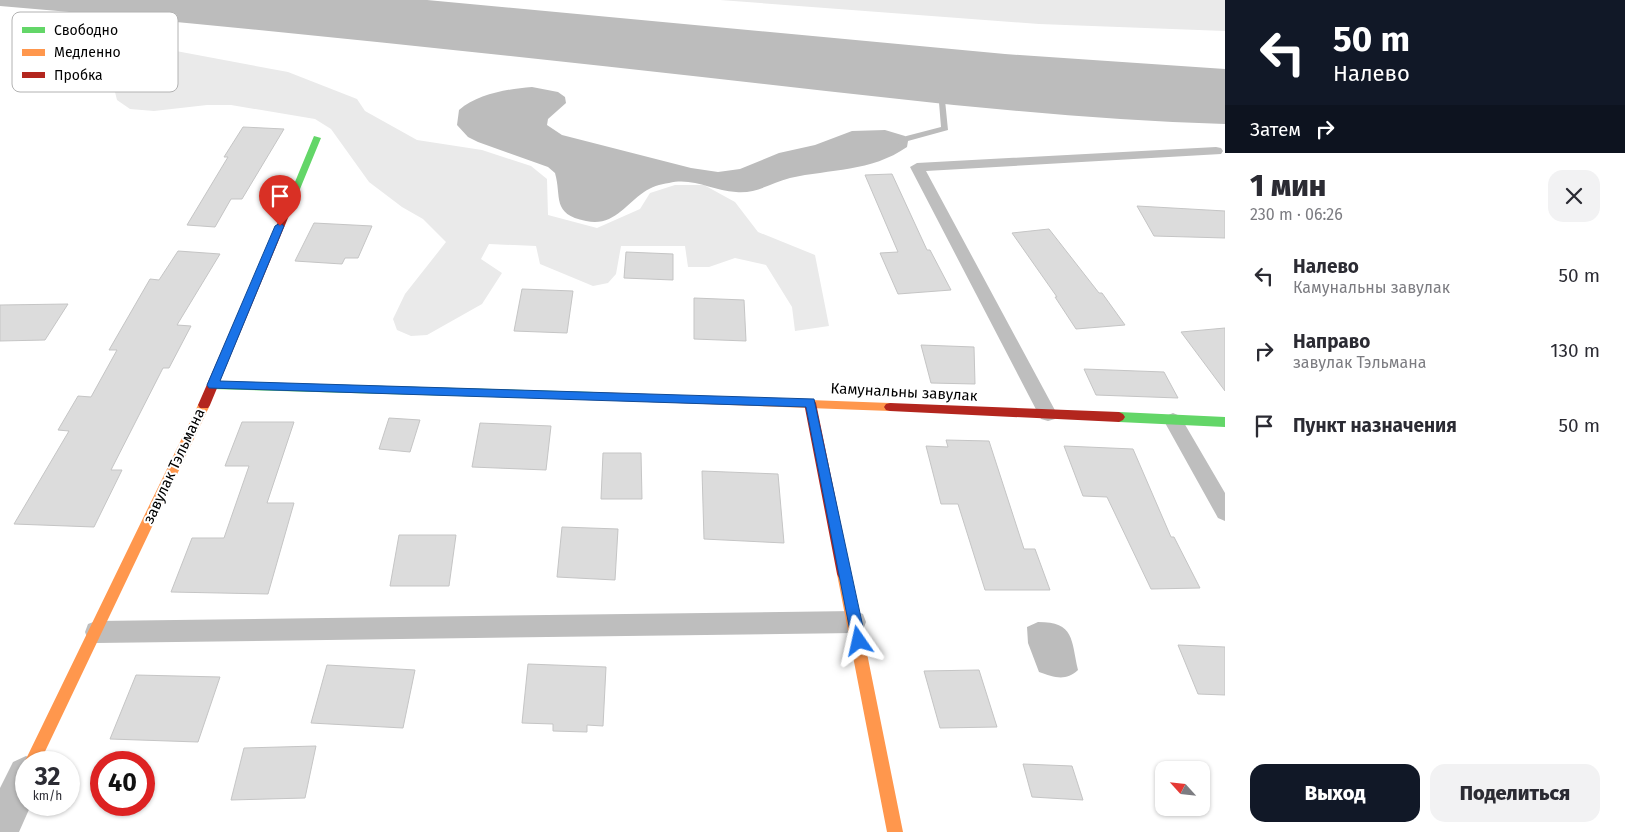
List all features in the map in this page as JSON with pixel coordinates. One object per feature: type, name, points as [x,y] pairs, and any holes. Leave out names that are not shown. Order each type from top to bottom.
[{"type":"street","name":"завулак Тэльмана","points":[[37,751],[213,385],[317,138]]},
{"type":"street","name":"Камунальны завулак","points":[[213,385],[810,403],[1225,422]]},
{"type":"street","points":[[810,403],[855,622],[895,832]]},
{"type":"street","points":[[0,829],[15,798]]},
{"type":"lane","points":[[1048,414],[917,167],[1216,151]]},
{"type":"lane","points":[[1173,421],[1225,512]]},
{"type":"lane","points":[[96,632],[855,622]]},
{"type":"shaded area","points":[[0,0],[427,0],[1005,54],[1225,69],[1225,124],[1094,117],[963,106],[351,39],[178,22],[178,12],[66,12],[0,6]]},
{"type":"shaded area","points":[[720,0],[1225,0],[1225,31],[1039,24]]},
{"type":"shaded area","points":[[178,51],[288,72],[357,99],[365,111],[417,140],[482,150],[531,166],[547,179],[548,215],[597,228],[640,209],[650,193],[675,185],[704,185],[735,202],[758,232],[815,255],[829,326],[795,331],[792,307],[766,265],[735,258],[709,267],[688,267],[685,246],[621,246],[616,274],[608,283],[593,286],[540,264],[536,246],[489,244],[481,259],[502,273],[482,304],[427,335],[411,336],[397,330],[393,319],[405,294],[446,242],[423,219],[402,207],[369,182],[331,129],[315,119],[231,105],[207,105],[154,111],[130,109],[117,100],[115,92],[178,92]]},
{"type":"shaded area","points":[[532,87],[558,92],[565,97],[566,103],[548,119],[547,125],[562,135],[691,168],[718,172],[740,169],[779,153],[815,145],[852,131],[885,130],[905,136],[908,141],[907,147],[879,161],[790,178],[750,191],[728,191],[686,182],[662,184],[644,192],[611,218],[604,221],[586,221],[567,214],[563,209],[560,203],[555,173],[548,167],[478,142],[468,137],[457,125],[459,110],[467,104],[484,96],[503,91]]},
{"type":"shaded area","points":[[1038,622],[1059,625],[1065,629],[1072,642],[1078,670],[1073,674],[1059,677],[1039,672],[1028,643],[1027,627]]},
{"type":"building","points":[[243,127],[284,129],[242,199],[231,199],[215,227],[187,225],[228,157],[224,157]]},
{"type":"building","points":[[892,174],[927,250],[930,250],[951,290],[898,294],[880,253],[898,252],[865,175]]},
{"type":"building","points":[[1137,206],[1225,211],[1225,238],[1154,236]]},
{"type":"building","points":[[314,223],[372,226],[358,258],[345,258],[342,264],[295,261]]},
{"type":"building","points":[[1049,229],[1099,293],[1102,293],[1125,325],[1076,329],[1055,297],[1057,297],[1012,233]]},
{"type":"building","points":[[178,251],[220,254],[177,325],[191,326],[169,368],[163,368],[111,470],[122,470],[94,527],[14,524],[69,431],[58,430],[78,396],[91,397],[117,350],[109,350],[150,279],[159,280]]},
{"type":"building","points":[[626,252],[673,254],[673,280],[624,278]]},
{"type":"building","points":[[522,289],[573,291],[567,333],[514,331]]},
{"type":"building","points":[[694,298],[744,300],[746,341],[694,339]]},
{"type":"building","points":[[68,304],[45,340],[0,341],[0,305]]},
{"type":"building","points":[[1225,328],[1225,391],[1181,332]]},
{"type":"building","points":[[921,345],[974,347],[975,384],[931,383]]},
{"type":"building","points":[[1084,369],[1164,372],[1178,398],[1096,395]]},
{"type":"building","points":[[389,418],[420,420],[410,452],[379,449]]},
{"type":"building","points":[[242,422],[294,422],[267,503],[294,503],[268,594],[171,592],[192,538],[224,538],[249,466],[225,466]]},
{"type":"building","points":[[480,423],[551,426],[546,470],[472,467]]},
{"type":"building","points":[[946,440],[989,441],[1024,549],[1035,549],[1050,590],[985,590],[958,504],[941,504],[926,446],[948,447]]},
{"type":"building","points":[[1064,446],[1133,449],[1171,537],[1174,537],[1200,588],[1151,589],[1107,497],[1083,496]]},
{"type":"building","points":[[603,453],[641,453],[642,499],[601,499]]},
{"type":"building","points":[[702,471],[778,474],[784,543],[704,539]]},
{"type":"building","points":[[562,527],[618,529],[615,580],[557,577]]},
{"type":"building","points":[[399,535],[456,535],[449,586],[390,586]]},
{"type":"building","points":[[1178,645],[1225,647],[1225,695],[1198,694]]},
{"type":"building","points":[[528,664],[606,667],[603,726],[587,725],[587,732],[553,731],[553,724],[522,723]]},
{"type":"building","points":[[327,665],[415,670],[403,728],[311,723]]},
{"type":"building","points":[[979,670],[997,727],[940,728],[924,671]]},
{"type":"building","points":[[136,675],[220,677],[198,742],[110,739]]},
{"type":"building","points":[[316,746],[305,798],[231,800],[244,748]]},
{"type":"building","points":[[1023,764],[1072,766],[1083,800],[1032,797]]},
{"type":"waterway","points":[[894,142],[945,128],[941,90]]},
{"type":"traffic: fast","points":[[289,206],[317,138]]},
{"type":"traffic: fast","points":[[213,385],[594,396]]},
{"type":"traffic: fast","points":[[1119,417],[1225,422]]},
{"type":"traffic: slow","points":[[594,396],[890,407]]},
{"type":"traffic: slow","points":[[37,751],[204,405]]},
{"type":"traffic: slow","points":[[844,574],[895,832]]},
{"type":"traffic: jam","points":[[204,405],[289,206]]},
{"type":"traffic: jam","points":[[810,403],[844,574]]},
{"type":"traffic: jam","points":[[890,407],[1119,417]]},
{"type":"route","points":[[280,226],[213,385],[810,403],[859,641]]}]
